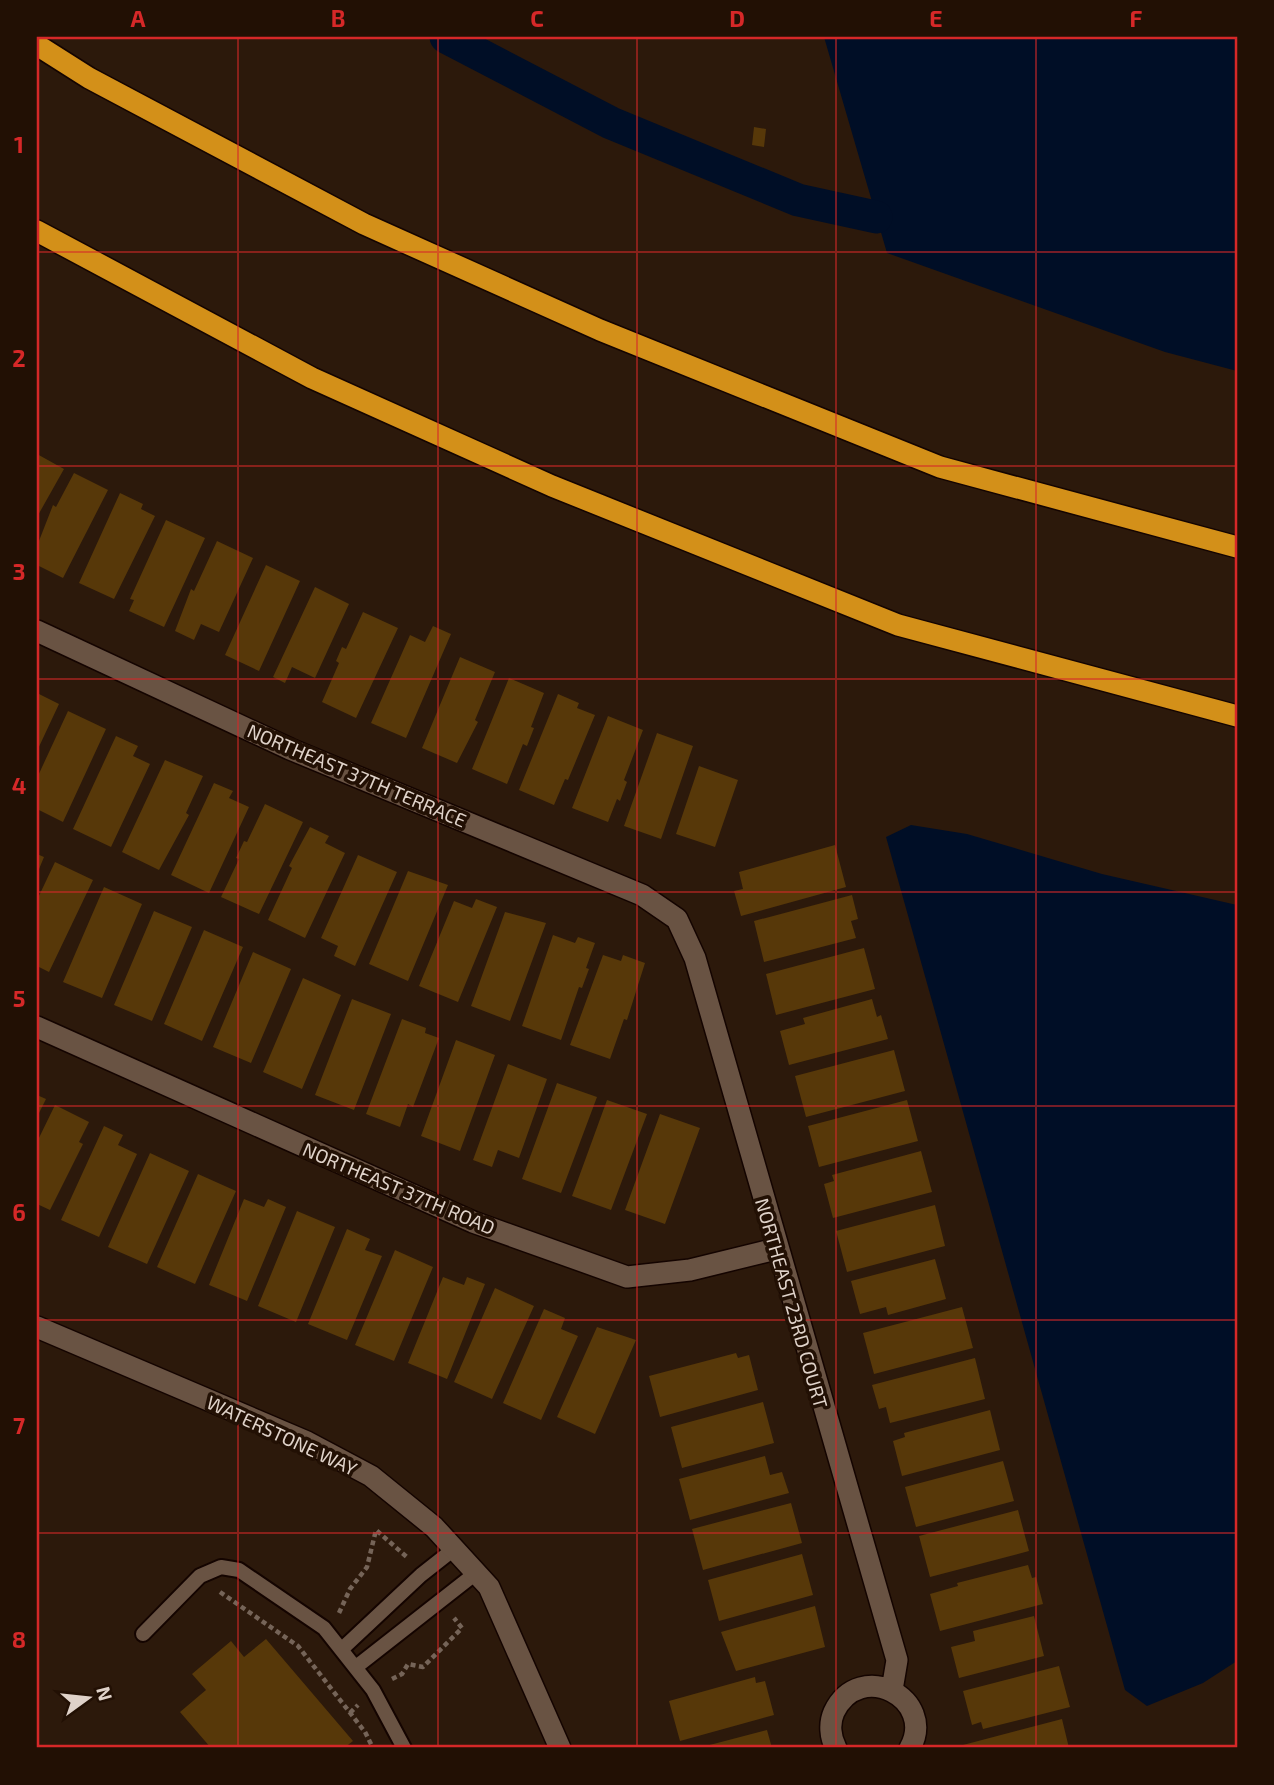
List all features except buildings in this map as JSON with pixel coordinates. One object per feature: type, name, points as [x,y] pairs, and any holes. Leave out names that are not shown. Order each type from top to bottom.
[{"type":"highway","points":[[37,45],[89,78],[364,224],[600,331],[940,467],[1237,547]]},
{"type":"highway","points":[[37,231],[312,378],[552,486],[898,625],[1237,716]]},
{"type":"street","name":"NORTHEAST 37TH TERRACE","points":[[37,631],[290,749],[642,895],[677,919]]},
{"type":"street","name":"NORTHEAST 23RD COURT","points":[[677,919],[695,958],[776,1250],[897,1660],[892,1690]]},
{"type":"street","name":"NORTHEAST 37TH ROAD","points":[[37,1027],[473,1222],[627,1277],[690,1270],[776,1250]]},
{"type":"street","name":"WATERSTONE WAY","points":[[37,1327],[307,1442],[360,1471],[434,1527],[489,1587],[516,1642],[561,1748]]},
{"type":"street","points":[[836,1748],[831,1730],[832,1716],[839,1702],[864,1687],[878,1686],[892,1690],[904,1700],[913,1713],[916,1727],[910,1748]]},
{"type":"lane","points":[[342,1649],[421,1575],[454,1549]]},
{"type":"lane","points":[[143,1634],[200,1576],[221,1567],[239,1570],[324,1628],[373,1689],[404,1748]]},
{"type":"lane","points":[[356,1667],[476,1573]]},
{"type":"path","points":[[200,1576],[238,1607],[298,1646],[365,1732],[373,1748]]},
{"type":"water","points":[[824,37],[1237,37],[1237,371],[1165,352],[887,253]]},
{"type":"water","points":[[911,825],[967,834],[1102,874],[1237,905],[1237,1661],[1203,1683],[1147,1706],[1125,1690],[886,837]]},
{"type":"waterway","points":[[446,37],[611,123],[798,200],[876,217]]}]
